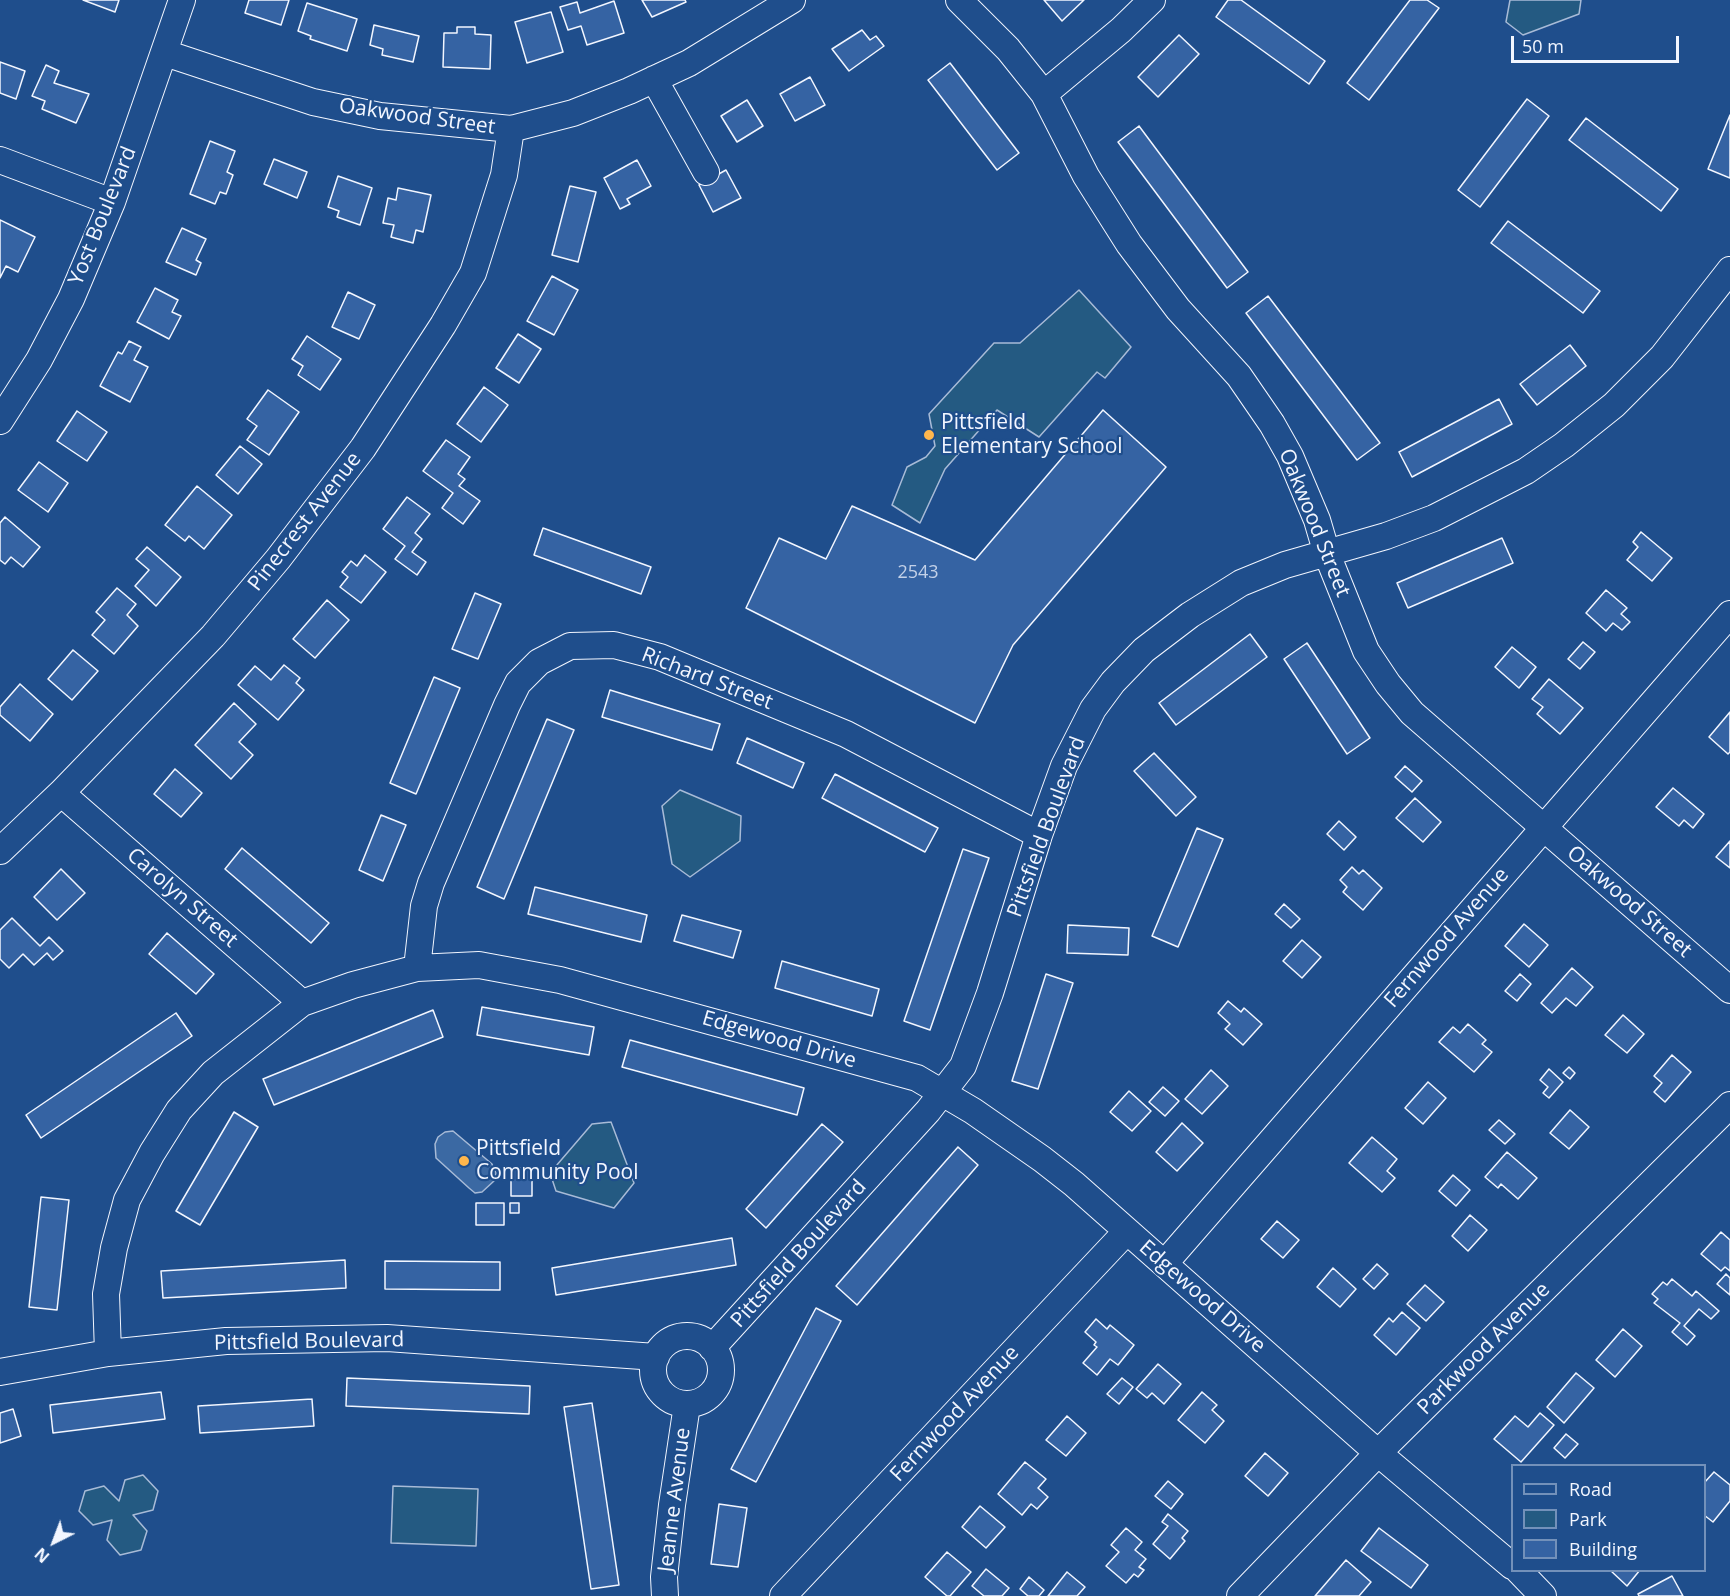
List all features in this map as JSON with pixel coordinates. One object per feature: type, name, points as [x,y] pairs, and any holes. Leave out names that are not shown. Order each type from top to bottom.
[{"type":"street","name":"Yost Boulevard","points":[[0,421],[39,360],[71,298],[112,202],[182,0]]},
{"type":"street","name":"Oakwood Street","points":[[165,52],[313,102],[381,116],[455,126],[511,129],[573,113],[689,63],[792,0]]},
{"type":"street","name":"Oakwood Street","points":[[959,0],[1008,49],[1044,94],[1086,176],[1129,244],[1178,309],[1239,376],[1272,424],[1290,456],[1317,519],[1327,554],[1366,651],[1388,684],[1412,713],[1730,990]]},
{"type":"street","points":[[1044,94],[1121,30],[1152,0]]},
{"type":"street","points":[[654,79],[706,172]]},
{"type":"street","name":"Pinecrest Avenue","points":[[0,851],[62,793],[213,636],[278,559],[363,448],[443,325],[472,273],[504,175],[511,129]]},
{"type":"street","points":[[0,160],[112,202]]},
{"type":"street","name":"Pittsfield Boulevard","points":[[712,1348],[944,1094],[963,1066],[1039,835],[1076,739],[1113,682],[1144,650],[1190,615],[1241,583],[1285,565],[1327,554],[1434,518],[1509,480],[1564,445],[1614,405],[1662,357],[1730,270]]},
{"type":"street","name":"Fernwood Avenue","points":[[1165,1263],[1542,827],[1730,614]]},
{"type":"street","name":"Richard Street","points":[[417,968],[424,906],[431,883],[507,705],[518,683],[539,662],[570,646],[614,645],[660,657],[846,734],[1039,835]]},
{"type":"street","name":"Carolyn Street","points":[[62,793],[302,1003]]},
{"type":"street","name":"Edgewood Drive","points":[[108,1353],[106,1294],[114,1248],[127,1200],[152,1152],[179,1110],[213,1073],[302,1003],[353,985],[417,968],[479,965],[561,980],[917,1078],[1042,1159],[1165,1263],[1378,1453],[1511,1565]]},
{"type":"street","name":"Parkwood Avenue","points":[[1240,1596],[1378,1453],[1730,1105]]},
{"type":"street","name":"Fernwood Avenue","points":[[783,1596],[1127,1231]]},
{"type":"street","points":[[682,1336],[693,1337],[712,1348],[720,1366],[718,1383],[705,1399],[687,1405],[675,1403],[660,1392],[652,1372],[656,1357],[663,1346],[682,1336]]},
{"type":"street","name":"Pittsfield Boulevard","points":[[0,1372],[108,1353],[226,1341],[387,1338],[656,1357]]},
{"type":"street","name":"Jeanne Avenue","points":[[665,1596],[664,1577],[672,1505],[687,1405]]},
{"type":"street","points":[[1520,1572],[1543,1596]]},
{"type":"green space","points":[[1510,0],[1581,0],[1579,14],[1523,35],[1506,22]]},
{"type":"green space","points":[[1079,290],[1131,347],[1105,378],[1097,372],[1039,437],[997,410],[945,469],[920,523],[892,505],[907,467],[926,457],[935,446],[929,414],[994,343],[1020,343]]},
{"type":"green space","points":[[680,790],[741,816],[740,841],[690,877],[672,864],[662,806]]},
{"type":"green space","points":[[611,1122],[634,1183],[614,1208],[556,1191],[550,1173],[592,1124]]},
{"type":"green space","points":[[143,1475],[158,1491],[153,1510],[133,1515],[147,1531],[141,1550],[120,1555],[107,1540],[112,1520],[93,1525],[79,1511],[85,1491],[104,1486],[119,1501],[125,1480]]},
{"type":"green space","points":[[393,1486],[478,1489],[476,1546],[391,1543]]},
{"type":"shaded area","name":"Pittsfield Community Pool","points":[[453,1131],[492,1164],[496,1173],[494,1181],[482,1192],[475,1193],[436,1158],[435,1144],[438,1137],[445,1132]]},
{"type":"building","points":[[83,0],[119,0],[115,12]]},
{"type":"building","points":[[249,0],[289,0],[281,25],[245,13]]},
{"type":"building","points":[[642,0],[685,0],[686,2],[652,17]]},
{"type":"building","points":[[1044,0],[1084,0],[1062,21]]},
{"type":"building","points":[[1228,0],[1241,0],[1325,61],[1309,84],[1216,17]]},
{"type":"building","points":[[1410,0],[1427,0],[1439,8],[1369,100],[1347,83]]},
{"type":"building","points":[[614,1],[624,33],[587,45],[581,26],[568,30],[560,7],[577,2],[580,13]]},
{"type":"building","points":[[307,3],[357,19],[347,51],[310,39],[311,36],[298,31]]},
{"type":"building","points":[[551,12],[563,52],[527,63],[515,22]]},
{"type":"building","points":[[374,25],[419,36],[413,62],[382,55],[383,49],[370,45]]},
{"type":"building","points":[[457,27],[475,27],[475,34],[491,35],[490,69],[443,67],[444,33],[457,33]]},
{"type":"building","points":[[862,30],[870,40],[876,36],[884,46],[849,71],[832,49]]},
{"type":"building","points":[[1179,35],[1199,54],[1158,97],[1138,77]]},
{"type":"building","points":[[0,62],[25,71],[16,99],[0,93]]},
{"type":"building","points":[[950,63],[1019,153],[997,170],[928,80]]},
{"type":"building","points":[[46,65],[59,71],[54,83],[89,94],[76,123],[42,109],[45,101],[32,96]]},
{"type":"building","points":[[810,77],[825,105],[795,121],[780,94]]},
{"type":"building","points":[[1527,99],[1549,116],[1480,207],[1458,190]]},
{"type":"building","points":[[747,100],[763,126],[737,142],[721,116]]},
{"type":"building","points":[[1730,115],[1730,178],[1708,169]]},
{"type":"building","points":[[1586,118],[1678,189],[1661,211],[1569,140]]},
{"type":"building","points":[[1139,126],[1248,272],[1227,288],[1118,142]]},
{"type":"building","points":[[210,141],[235,151],[227,172],[233,175],[226,194],[220,192],[215,204],[190,194]]},
{"type":"building","points":[[274,159],[307,172],[297,198],[264,184]]},
{"type":"building","points":[[637,160],[651,186],[627,199],[630,204],[620,209],[604,178]]},
{"type":"building","points":[[726,170],[741,198],[713,212],[699,185]]},
{"type":"building","points":[[338,176],[372,188],[360,225],[337,217],[339,211],[328,207]]},
{"type":"building","points":[[570,186],[596,192],[578,262],[552,255]]},
{"type":"building","points":[[398,188],[431,195],[423,232],[416,230],[413,243],[391,237],[394,225],[383,223],[388,198],[396,200]]},
{"type":"building","points":[[0,220],[35,237],[18,272],[6,266],[0,278]]},
{"type":"building","points":[[1508,221],[1600,291],[1583,313],[1491,243]]},
{"type":"building","points":[[182,228],[206,239],[196,260],[201,263],[196,275],[166,262]]},
{"type":"building","points":[[552,276],[578,290],[554,335],[527,321]]},
{"type":"building","points":[[155,288],[178,300],[172,312],[181,316],[169,339],[137,322]]},
{"type":"building","points":[[348,292],[375,305],[359,339],[332,327]]},
{"type":"building","points":[[1268,296],[1380,443],[1357,460],[1246,313]]},
{"type":"building","points":[[518,334],[541,349],[519,383],[496,368]]},
{"type":"building","points":[[307,336],[341,359],[320,390],[298,375],[303,366],[292,359]]},
{"type":"building","points":[[129,341],[141,347],[134,360],[148,367],[130,402],[100,386],[118,352],[122,354]]},
{"type":"building","points":[[1570,345],[1586,366],[1537,405],[1520,384]]},
{"type":"building","points":[[484,387],[508,405],[481,442],[457,424]]},
{"type":"building","points":[[268,390],[299,412],[269,455],[247,440],[257,426],[247,419]]},
{"type":"building","points":[[1499,399],[1512,424],[1412,477],[1399,452]]},
{"type":"building","points":[[1103,410],[1166,467],[1013,645],[975,723],[746,608],[779,538],[826,559],[852,506],[975,560]]},
{"type":"building","points":[[77,411],[107,432],[87,461],[57,441]]},
{"type":"building","points":[[446,440],[470,457],[458,474],[465,479],[459,486],[480,501],[463,524],[442,508],[453,493],[423,471]]},
{"type":"building","points":[[240,446],[262,464],[238,494],[216,475]]},
{"type":"building","points":[[39,462],[68,483],[48,512],[18,490]]},
{"type":"building","points":[[197,486],[232,515],[204,549],[189,536],[185,541],[165,525]]},
{"type":"building","points":[[407,497],[430,514],[415,533],[422,539],[412,552],[426,562],[417,575],[395,559],[405,546],[383,529]]},
{"type":"building","points":[[5,517],[40,547],[23,567],[11,557],[5,564],[0,560],[0,523]]},
{"type":"building","points":[[543,528],[651,567],[641,594],[534,555]]},
{"type":"building","points":[[1641,532],[1672,558],[1652,581],[1627,560],[1638,547],[1633,542]]},
{"type":"building","points":[[1502,538],[1513,563],[1408,608],[1397,583]]},
{"type":"building","points":[[147,547],[181,577],[156,606],[135,586],[149,570],[136,559]]},
{"type":"building","points":[[365,555],[386,572],[361,603],[340,587],[348,577],[342,572],[351,561],[357,566]]},
{"type":"building","points":[[117,588],[136,604],[127,615],[138,626],[114,654],[92,635],[105,620],[96,612]]},
{"type":"building","points":[[1606,590],[1627,608],[1621,614],[1630,622],[1622,630],[1613,623],[1606,631],[1586,613]]},
{"type":"building","points":[[475,593],[501,604],[478,659],[452,649]]},
{"type":"building","points":[[327,600],[349,620],[315,658],[293,639]]},
{"type":"building","points":[[1250,634],[1267,657],[1176,725],[1159,703]]},
{"type":"building","points":[[1583,642],[1595,652],[1580,669],[1568,659]]},
{"type":"building","points":[[1307,643],[1370,738],[1347,754],[1284,659]]},
{"type":"building","points":[[1512,647],[1536,667],[1519,688],[1495,667]]},
{"type":"building","points":[[73,650],[98,671],[72,700],[48,679]]},
{"type":"building","points":[[284,665],[300,678],[296,683],[304,690],[278,720],[238,685],[255,666],[271,680]]},
{"type":"building","points":[[434,677],[460,688],[416,794],[390,783]]},
{"type":"building","points":[[1549,679],[1583,708],[1560,734],[1537,714],[1543,707],[1532,699]]},
{"type":"building","points":[[20,684],[53,714],[30,741],[0,715],[0,707]]},
{"type":"building","points":[[610,690],[720,724],[712,750],[602,717]]},
{"type":"building","points":[[234,703],[256,724],[239,742],[253,755],[231,779],[195,745]]},
{"type":"building","points":[[1730,712],[1730,752],[1728,754],[1709,737]]},
{"type":"building","points":[[547,719],[574,730],[504,899],[477,887]]},
{"type":"building","points":[[747,738],[804,763],[793,788],[737,763]]},
{"type":"building","points":[[1154,753],[1196,797],[1176,816],[1134,771]]},
{"type":"building","points":[[1405,766],[1422,781],[1412,792],[1395,777]]},
{"type":"building","points":[[175,769],[202,793],[181,817],[154,794]]},
{"type":"building","points":[[835,774],[938,828],[925,852],[822,798]]},
{"type":"building","points":[[1673,788],[1704,814],[1693,828],[1684,820],[1679,826],[1656,807]]},
{"type":"building","points":[[1415,798],[1441,822],[1423,842],[1396,818]]},
{"type":"building","points":[[381,815],[406,825],[383,881],[359,870]]},
{"type":"building","points":[[1339,821],[1356,837],[1344,850],[1327,834]]},
{"type":"building","points":[[1197,828],[1223,839],[1178,947],[1152,936]]},
{"type":"building","points":[[1730,841],[1730,868],[1716,857]]},
{"type":"building","points":[[242,848],[329,923],[311,943],[225,869]]},
{"type":"building","points":[[963,849],[989,858],[930,1030],[904,1021]]},
{"type":"building","points":[[1352,867],[1359,874],[1363,870],[1382,888],[1363,910],[1343,892],[1347,887],[1340,880]]},
{"type":"building","points":[[61,869],[85,893],[57,920],[34,897]]},
{"type":"building","points":[[535,887],[647,915],[641,942],[528,914]]},
{"type":"building","points":[[1284,904],[1300,919],[1291,928],[1275,914]]},
{"type":"building","points":[[682,915],[741,931],[733,958],[674,941]]},
{"type":"building","points":[[12,918],[40,946],[49,937],[63,951],[53,960],[47,953],[34,965],[23,954],[9,968],[0,959],[0,930]]},
{"type":"building","points":[[1524,924],[1548,945],[1529,967],[1505,946]]},
{"type":"building","points":[[1068,925],[1129,928],[1128,955],[1067,953]]},
{"type":"building","points":[[167,933],[214,974],[196,994],[149,954]]},
{"type":"building","points":[[1302,940],[1321,957],[1302,978],[1283,961]]},
{"type":"building","points":[[782,961],[879,989],[872,1016],[775,988]]},
{"type":"building","points":[[1572,968],[1593,987],[1576,1006],[1566,998],[1552,1013],[1541,1003]]},
{"type":"building","points":[[1046,974],[1073,983],[1038,1089],[1012,1081]]},
{"type":"building","points":[[1520,974],[1531,984],[1517,1001],[1505,991]]},
{"type":"building","points":[[1228,1001],[1241,1012],[1244,1008],[1262,1024],[1243,1045],[1225,1029],[1230,1024],[1218,1013]]},
{"type":"building","points":[[482,1007],[594,1027],[589,1055],[477,1035]]},
{"type":"building","points":[[433,1010],[443,1037],[274,1105],[263,1079]]},
{"type":"building","points":[[176,1013],[192,1036],[41,1138],[26,1115]]},
{"type":"building","points":[[1623,1015],[1644,1034],[1627,1053],[1605,1035]]},
{"type":"building","points":[[1468,1024],[1486,1040],[1482,1044],[1492,1052],[1474,1072],[1439,1042],[1453,1027],[1460,1033]]},
{"type":"building","points":[[630,1040],[804,1088],[797,1115],[622,1067]]},
{"type":"building","points":[[1672,1055],[1691,1072],[1665,1102],[1654,1092],[1662,1083],[1654,1076]]},
{"type":"building","points":[[1569,1067],[1575,1073],[1570,1079],[1563,1073]]},
{"type":"building","points":[[1549,1069],[1563,1082],[1549,1098],[1543,1093],[1548,1087],[1540,1080]]},
{"type":"building","points":[[1211,1070],[1228,1086],[1202,1114],[1185,1099]]},
{"type":"building","points":[[1428,1082],[1446,1098],[1423,1124],[1405,1108]]},
{"type":"building","points":[[1163,1087],[1179,1101],[1165,1116],[1149,1102]]},
{"type":"building","points":[[1129,1091],[1151,1111],[1132,1131],[1110,1112]]},
{"type":"building","points":[[1570,1110],[1589,1127],[1569,1149],[1550,1133]]},
{"type":"building","points":[[234,1112],[258,1127],[200,1225],[176,1211]]},
{"type":"building","points":[[1499,1120],[1515,1134],[1505,1144],[1489,1130]]},
{"type":"building","points":[[1182,1123],[1203,1143],[1177,1171],[1156,1152]]},
{"type":"building","points":[[822,1124],[843,1142],[766,1228],[746,1209]]},
{"type":"building","points":[[1372,1137],[1397,1159],[1387,1171],[1395,1178],[1382,1192],[1349,1163]]},
{"type":"building","points":[[958,1147],[978,1165],[857,1305],[836,1286]]},
{"type":"building","points":[[1507,1152],[1537,1178],[1518,1199],[1501,1184],[1498,1188],[1485,1177]]},
{"type":"building","points":[[511,1168],[532,1168],[532,1196],[511,1196]]},
{"type":"building","points":[[1453,1175],[1470,1190],[1456,1206],[1439,1191]]},
{"type":"building","points":[[41,1197],[69,1200],[57,1310],[29,1307]]},
{"type":"building","points":[[476,1203],[504,1203],[504,1225],[476,1225]]},
{"type":"building","points":[[510,1203],[519,1203],[519,1213],[510,1213]]},
{"type":"building","points":[[1470,1215],[1487,1230],[1468,1251],[1452,1236]]},
{"type":"building","points":[[1277,1221],[1299,1240],[1283,1258],[1261,1239]]},
{"type":"building","points":[[1721,1232],[1730,1240],[1730,1271],[1725,1267],[1721,1271],[1701,1254]]},
{"type":"building","points":[[732,1238],[736,1265],[556,1295],[552,1268]]},
{"type":"building","points":[[345,1260],[346,1288],[163,1298],[161,1271]]},
{"type":"building","points":[[385,1261],[500,1262],[500,1290],[385,1289]]},
{"type":"building","points":[[1377,1264],[1388,1274],[1374,1289],[1363,1279]]},
{"type":"building","points":[[1333,1268],[1356,1289],[1340,1307],[1317,1287]]},
{"type":"building","points":[[1726,1274],[1730,1278],[1730,1295],[1717,1284]]},
{"type":"building","points":[[1672,1279],[1692,1296],[1696,1291],[1719,1311],[1711,1319],[1699,1309],[1684,1326],[1695,1336],[1687,1345],[1672,1332],[1680,1323],[1654,1303],[1658,1299],[1652,1294],[1663,1282],[1667,1285]]},
{"type":"building","points":[[1425,1285],[1444,1302],[1426,1321],[1407,1304]]},
{"type":"building","points":[[816,1308],[841,1321],[756,1482],[731,1469]]},
{"type":"building","points":[[1402,1312],[1420,1328],[1396,1355],[1374,1335],[1389,1318],[1393,1322]]},
{"type":"building","points":[[1096,1319],[1107,1329],[1110,1325],[1134,1345],[1118,1365],[1110,1359],[1097,1375],[1083,1363],[1097,1347],[1094,1345],[1096,1342],[1085,1332]]},
{"type":"building","points":[[1623,1329],[1642,1346],[1615,1377],[1596,1360]]},
{"type":"building","points":[[1158,1364],[1181,1384],[1164,1404],[1152,1393],[1147,1398],[1136,1389]]},
{"type":"building","points":[[1576,1373],[1594,1388],[1564,1423],[1547,1407]]},
{"type":"building","points":[[347,1378],[530,1386],[529,1414],[346,1406]]},
{"type":"building","points":[[1122,1378],[1133,1387],[1119,1404],[1107,1394]]},
{"type":"building","points":[[161,1392],[165,1419],[53,1433],[50,1405]]},
{"type":"building","points":[[1202,1392],[1217,1405],[1212,1410],[1224,1421],[1205,1443],[1178,1420]]},
{"type":"building","points":[[312,1399],[314,1426],[200,1433],[198,1406]]},
{"type":"building","points":[[592,1403],[619,1585],[591,1589],[564,1407]]},
{"type":"building","points":[[13,1409],[21,1436],[0,1443],[0,1413]]},
{"type":"building","points":[[1540,1413],[1554,1425],[1521,1462],[1494,1439],[1515,1416],[1528,1427]]},
{"type":"building","points":[[1067,1416],[1086,1433],[1066,1456],[1046,1440]]},
{"type":"building","points":[[1566,1434],[1578,1444],[1565,1458],[1554,1448]]},
{"type":"building","points":[[1265,1453],[1288,1473],[1268,1496],[1245,1476]]},
{"type":"building","points":[[1025,1462],[1046,1479],[1038,1488],[1048,1497],[1037,1509],[1031,1504],[1022,1515],[998,1494]]},
{"type":"building","points":[[1714,1472],[1730,1485],[1730,1501],[1713,1522],[1706,1517],[1706,1481]]},
{"type":"building","points":[[1168,1481],[1183,1494],[1171,1509],[1155,1496]]},
{"type":"building","points":[[719,1504],[747,1508],[738,1567],[711,1564]]},
{"type":"building","points":[[980,1506],[1005,1527],[986,1548],[962,1527]]},
{"type":"building","points":[[1168,1514],[1188,1531],[1182,1538],[1185,1541],[1170,1559],[1153,1544],[1168,1526],[1162,1522]]},
{"type":"building","points":[[1126,1528],[1142,1542],[1135,1550],[1146,1559],[1139,1567],[1144,1570],[1138,1577],[1134,1574],[1126,1583],[1106,1566],[1119,1552],[1111,1545]]},
{"type":"building","points":[[1379,1528],[1428,1565],[1411,1588],[1361,1551]]},
{"type":"building","points":[[947,1552],[971,1572],[950,1596],[947,1596],[925,1577]]},
{"type":"building","points":[[1346,1560],[1371,1582],[1359,1596],[1315,1596]]},
{"type":"building","points":[[986,1569],[1009,1588],[1002,1596],[984,1596],[972,1586]]},
{"type":"building","points":[[1067,1572],[1085,1587],[1077,1596],[1048,1596]]},
{"type":"building","points":[[1612,1572],[1638,1572],[1627,1586]]},
{"type":"building","points":[[1672,1576],[1683,1596],[1639,1596],[1638,1594]]},
{"type":"building","points":[[1029,1577],[1044,1590],[1039,1596],[1028,1596],[1020,1589]]},
{"type":"place","name":"Pittsfield Elementary School","points":[[929,435]]},
{"type":"place","name":"Pittsfield Community Pool","points":[[464,1161]]}]
